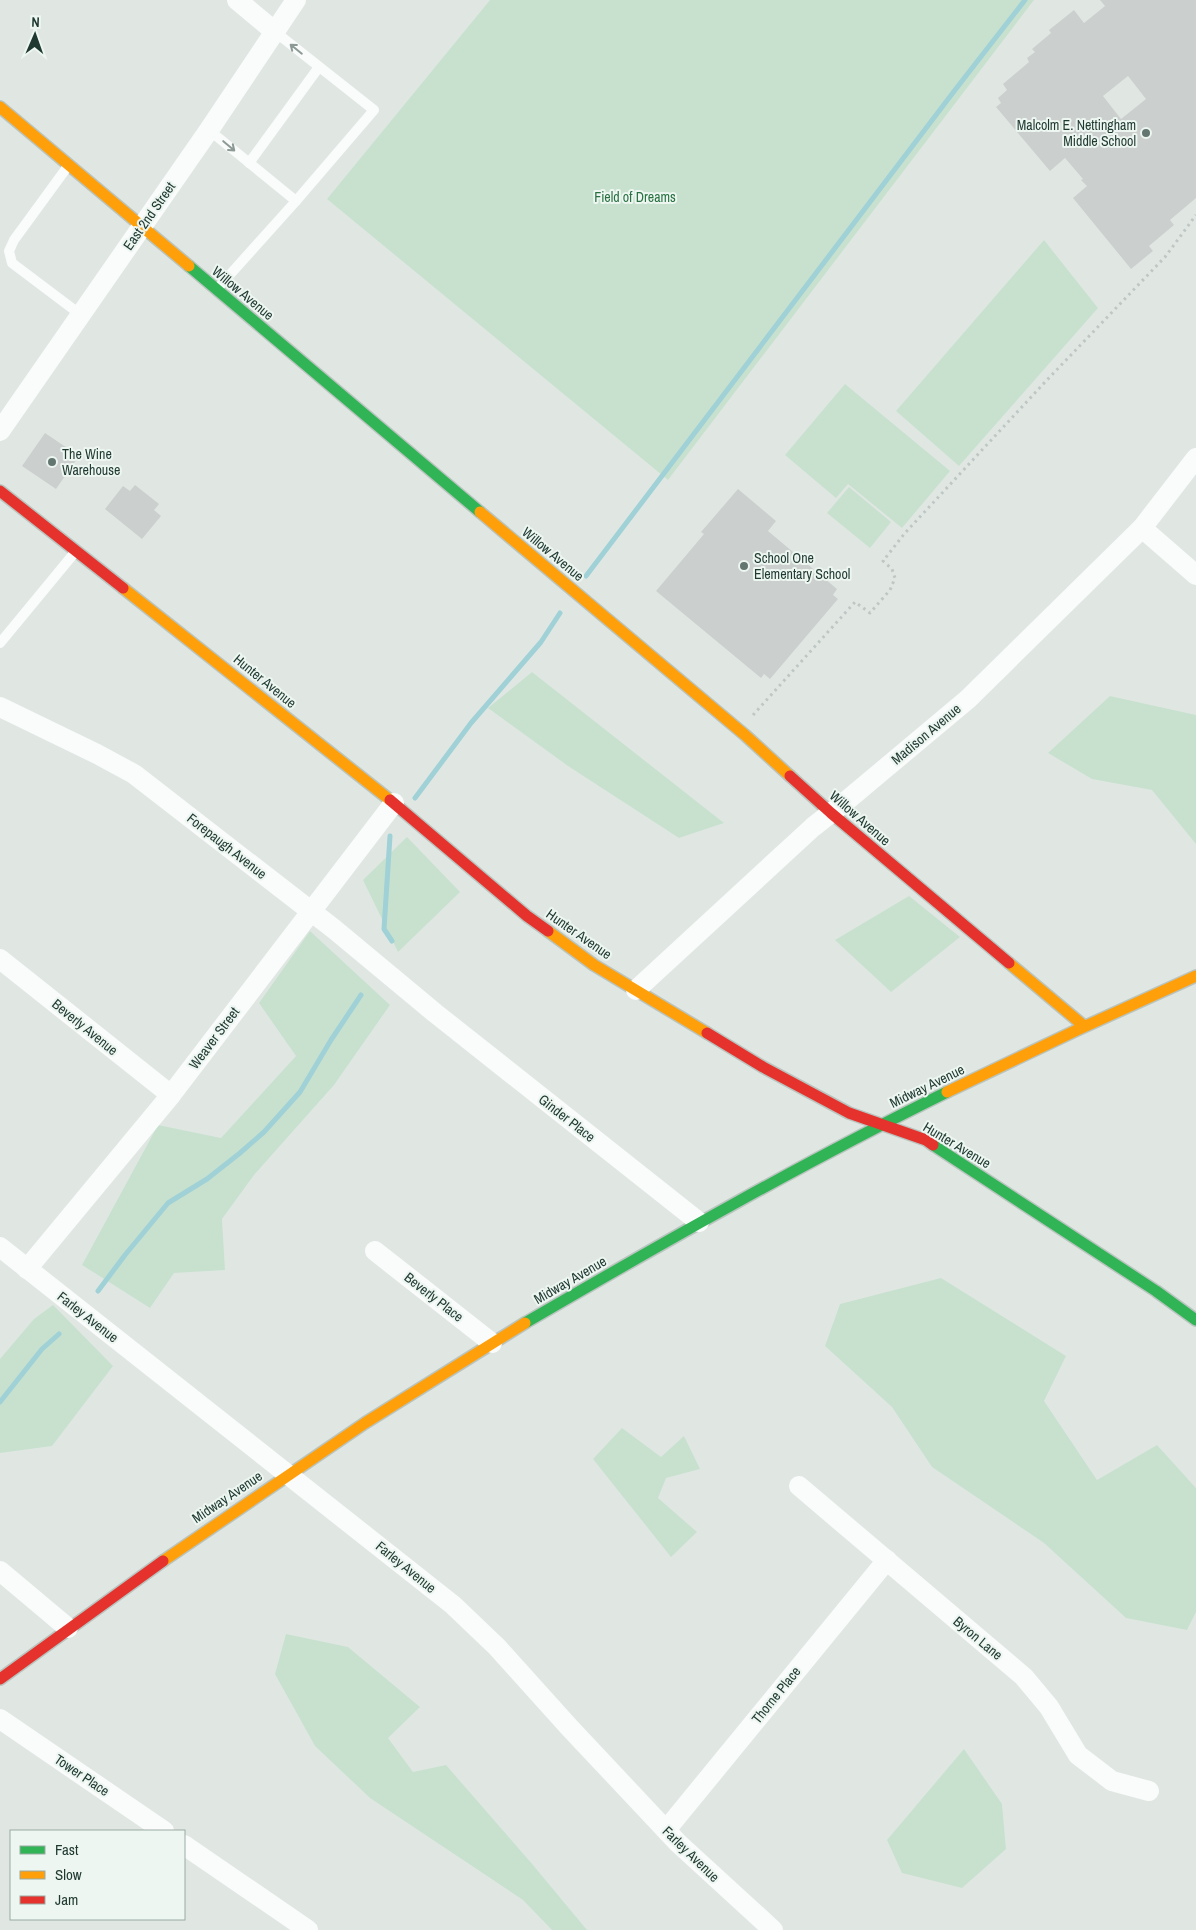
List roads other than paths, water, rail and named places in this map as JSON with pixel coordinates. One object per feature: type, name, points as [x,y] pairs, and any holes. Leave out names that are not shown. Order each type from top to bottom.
[{"type":"street","points":[[237,0],[274,31]]},
{"type":"street","name":"East 2nd Street","points":[[0,431],[209,130],[296,0]]},
{"type":"street","name":"Willow Avenue","points":[[0,107],[746,735],[831,813],[1084,1026]]},
{"type":"street","name":"Madison Avenue","points":[[636,990],[813,827],[968,699],[1142,528],[1196,458]]},
{"type":"street","name":"Hunter Avenue","points":[[0,490],[394,803],[527,916],[594,965],[763,1067],[849,1113],[926,1140],[1156,1291],[1196,1320]]},
{"type":"street","points":[[1142,528],[1196,575]]},
{"type":"street","name":"Forepaugh Avenue","points":[[0,707],[134,774],[311,911],[435,1013]]},
{"type":"street","name":"Weaver Street","points":[[27,1269],[170,1095],[394,803]]},
{"type":"street","name":"Beverly Avenue","points":[[0,959],[170,1095]]},
{"type":"street","name":"Midway Avenue","points":[[0,1679],[172,1553],[492,1342],[699,1222],[881,1124],[1084,1026],[1196,976]]},
{"type":"street","name":"Ginder Place","points":[[435,1013],[699,1222]]},
{"type":"street","name":"Farley Avenue","points":[[0,1247],[453,1605],[496,1647],[666,1830],[773,1930]]},
{"type":"street","name":"Beverly Place","points":[[375,1251],[492,1342]]},
{"type":"street","name":"Byron Lane","points":[[798,1486],[1024,1677],[1049,1707],[1078,1755],[1112,1781],[1149,1791]]},
{"type":"street","name":"Thorne Place","points":[[666,1830],[887,1560]]},
{"type":"street","points":[[0,1571],[68,1628]]},
{"type":"street","name":"Tower Place","points":[[0,1719],[163,1830]]},
{"type":"street","points":[[185,1846],[308,1930]]},
{"type":"lane","points":[[216,290],[374,110],[274,31]]},
{"type":"lane","points":[[249,163],[319,67]]},
{"type":"lane","points":[[209,130],[296,201]]},
{"type":"lane","points":[[69,165],[14,240],[9,251],[12,263],[80,315]]},
{"type":"lane","points":[[0,643],[76,551]]},
{"type":"waterway","points":[[586,576],[1025,0]]},
{"type":"waterway","points":[[415,798],[471,723],[541,642],[560,613]]},
{"type":"waterway","points":[[390,836],[384,929],[392,941]]},
{"type":"waterway","points":[[98,1291],[168,1203],[207,1179],[240,1153],[264,1132],[300,1092],[361,995]]},
{"type":"waterway","points":[[0,1402],[42,1349],[59,1334]]},
{"type":"place","name":"Malcolm E. Nettingham Middle School","points":[[1146,133]]},
{"type":"place","name":"The Wine Warehouse","points":[[52,462]]},
{"type":"place","name":"School One Elementary School","points":[[744,566]]},
{"type":"park label","name":"Field of Dreams","points":[[635,197]]}]
